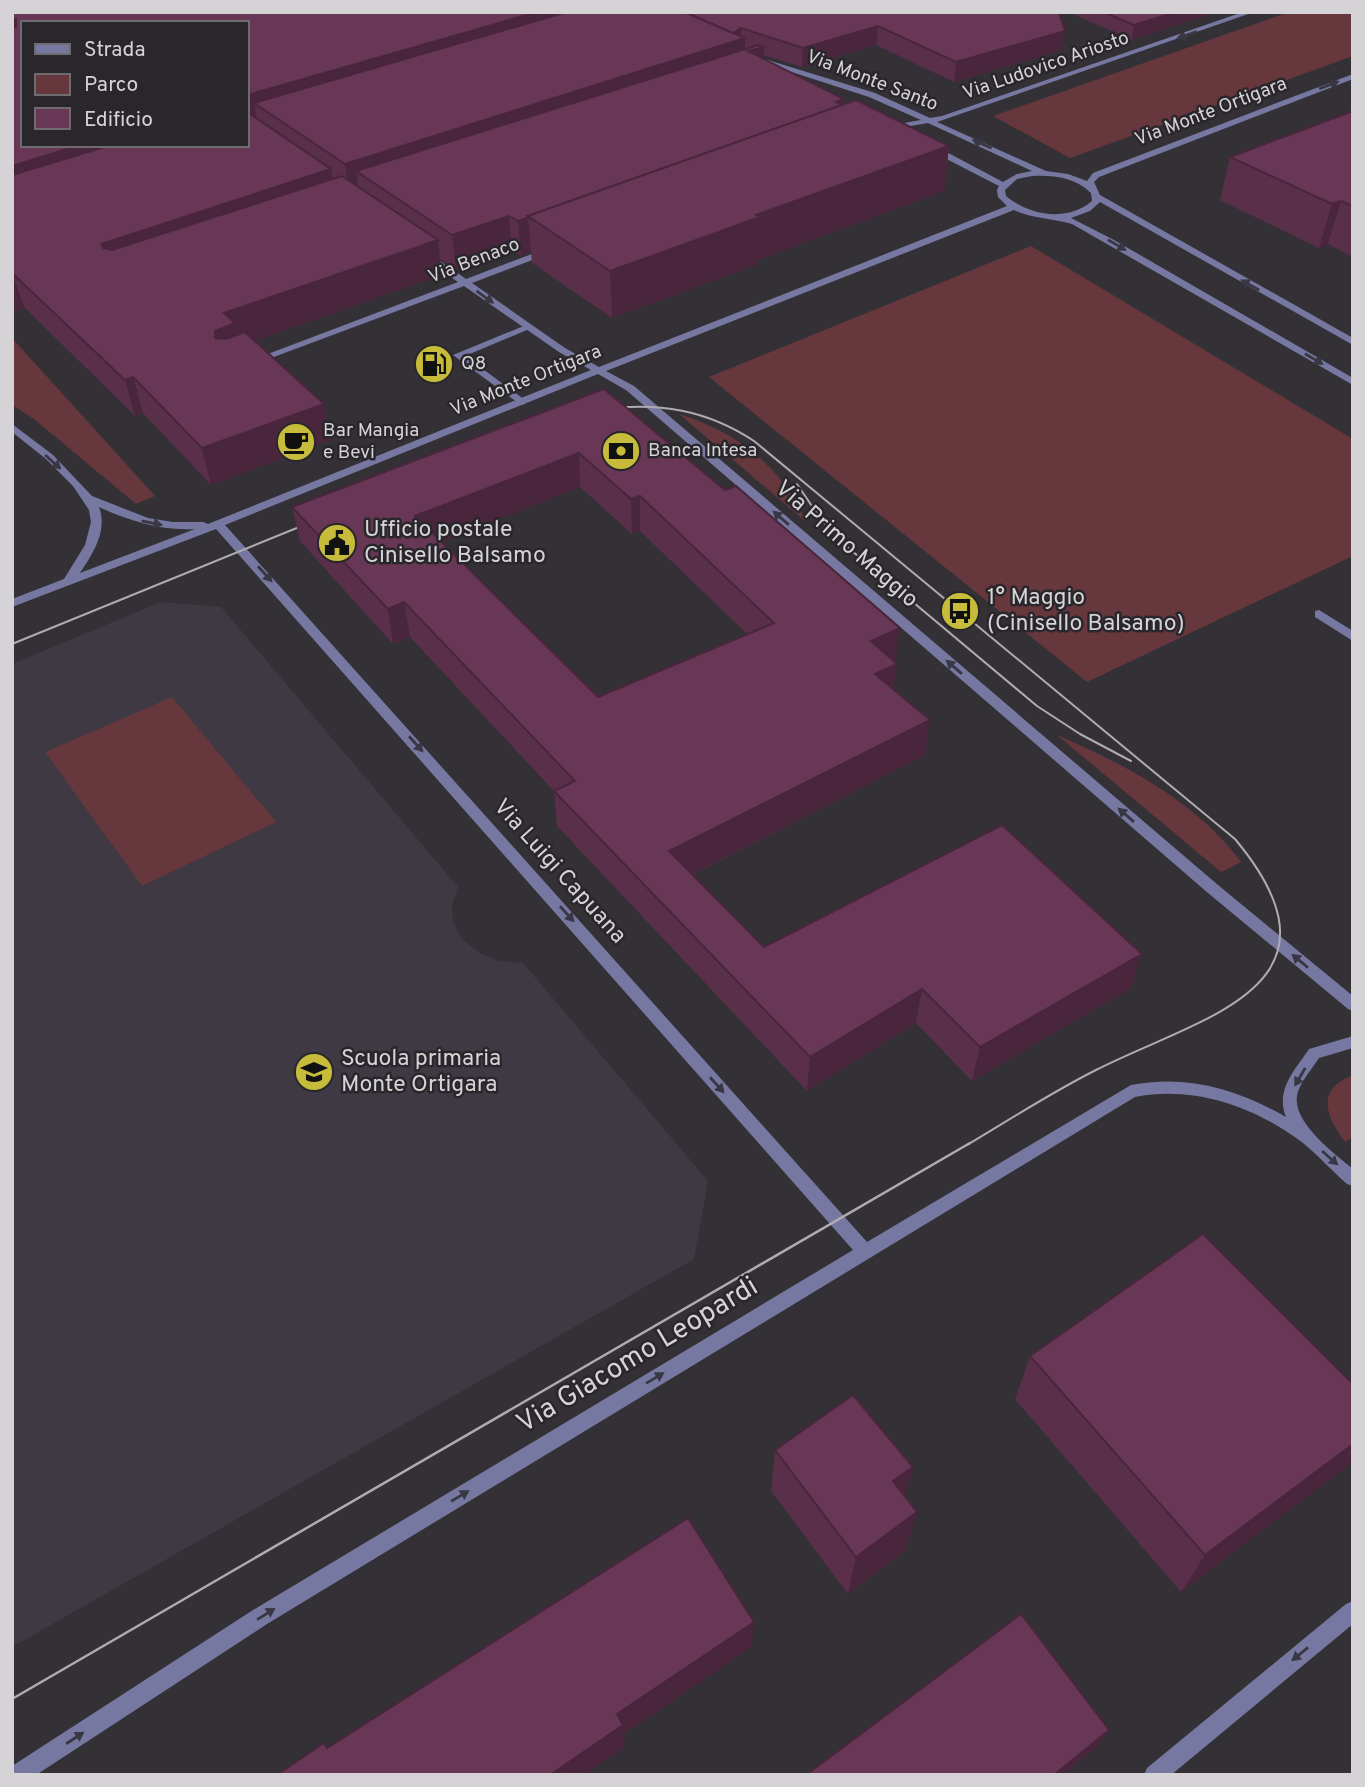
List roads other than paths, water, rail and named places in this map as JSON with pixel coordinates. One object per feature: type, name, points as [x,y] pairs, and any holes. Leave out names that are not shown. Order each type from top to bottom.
[{"type":"street","name":"Via Ludovico Ariosto","points":[[890,128],[931,121],[1251,12]]},
{"type":"street","name":"Via Monte Santo","points":[[743,54],[855,88],[1044,173]]},
{"type":"street","points":[[756,69],[780,65]]},
{"type":"street","name":"Via Monte Ortigara","points":[[1091,187],[1090,182],[1096,176],[1353,76]]},
{"type":"street","points":[[880,128],[890,128]]},
{"type":"street","name":"Via Monte Santo","points":[[890,128],[902,134]]},
{"type":"street","name":"Via Monte Santo","points":[[926,145],[1003,185]]},
{"type":"street","points":[[1097,197],[1094,205],[1086,211],[1056,216],[1038,215],[1013,207],[1002,197],[1003,185],[1018,176],[1044,173],[1071,177],[1091,187],[1097,197],[1353,342]]},
{"type":"street","name":"Via Monte Ortigara","points":[[12,603],[218,524],[1013,207]]},
{"type":"street","points":[[1056,216],[1090,230],[1353,382]]},
{"type":"street","name":"Via Benaco","points":[[242,366],[563,246]]},
{"type":"street","name":"Via Primo Maggio","points":[[417,249],[528,327],[630,388],[1213,890],[1353,1005]]},
{"type":"street","points":[[521,402],[458,355],[528,327]]},
{"type":"street","points":[[12,427],[91,499],[144,522],[187,527],[218,524]]},
{"type":"street","points":[[69,580],[95,534],[97,521],[91,499]]},
{"type":"street","name":"Via Luigi Capuana","points":[[218,524],[865,1251]]},
{"type":"street","points":[[1319,614],[1353,637]]},
{"type":"street","points":[[1353,1042],[1314,1054],[1289,1096],[1292,1114],[1307,1138],[1353,1179]]},
{"type":"street","name":"Via Giacomo Leopardi","points":[[17,1775],[260,1618],[1116,1098],[1148,1086],[1186,1086],[1209,1091],[1260,1110],[1307,1138]]},
{"type":"street","points":[[1154,1775],[1353,1611]]},
{"type":"tram line","points":[[604,409],[644,407],[682,411],[718,422],[754,441],[1235,839],[1269,890],[1280,930],[1273,964],[1251,990],[1218,1013],[1080,1079],[967,1145]]},
{"type":"tram line","points":[[797,484],[820,518],[840,541],[1037,706],[1080,734],[1131,761]]},
{"type":"tram line","points":[[12,644],[314,521]]},
{"type":"tram line","points":[[12,1699],[970,1143]]},
{"type":"place","name":"Q8","points":[[434,364]]},
{"type":"place","name":"Bar Mangia e Bevi","points":[[296,442]]},
{"type":"place","name":"Banca Intesa","points":[[621,451]]},
{"type":"place","name":"Ufficio postale Cinisello Balsamo","points":[[337,543]]},
{"type":"place","name":"1° Maggio (Cinisello Balsamo)","points":[[960,611]]},
{"type":"place","name":"Scuola primaria Monte Ortigara","points":[[314,1072]]}]
